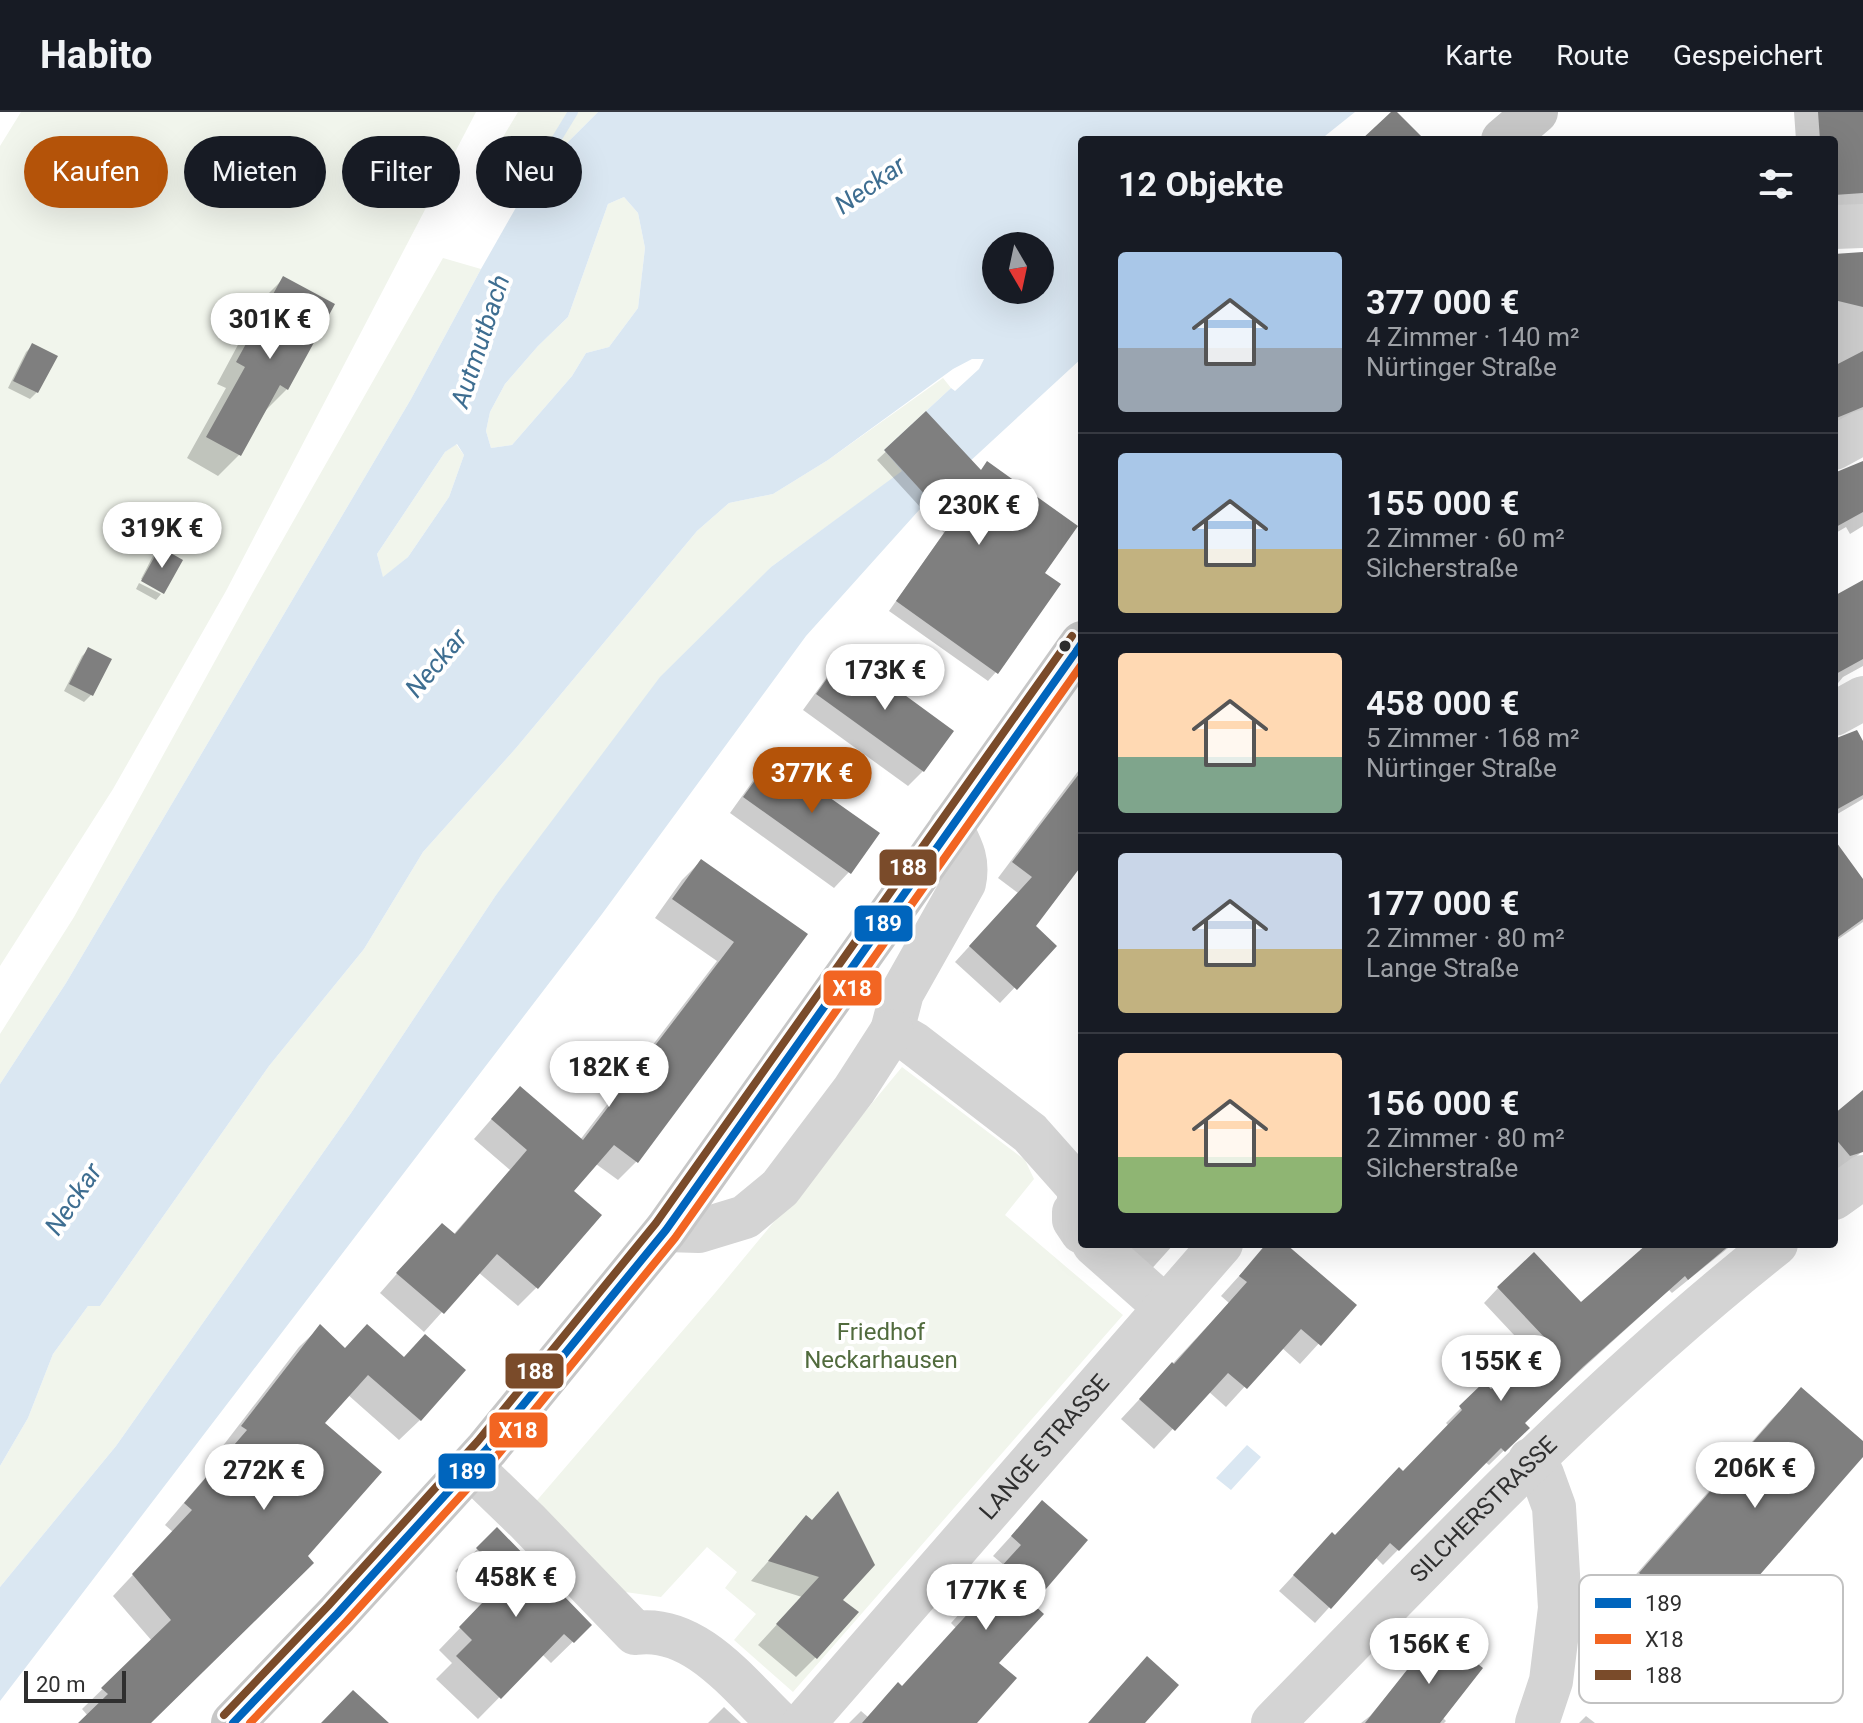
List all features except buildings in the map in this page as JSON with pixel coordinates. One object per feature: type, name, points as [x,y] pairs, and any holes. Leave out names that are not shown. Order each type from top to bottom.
[{"type":"main road","points":[[1508,136],[1536,112]]},
{"type":"main road","points":[[233,1723],[471,1467],[666,1230],[1078,649]]},
{"type":"street","points":[[1838,227],[1863,226]]},
{"type":"street","points":[[1838,446],[1863,432]]},
{"type":"street","points":[[1838,712],[1863,698]]},
{"type":"street","points":[[666,1230],[699,1231],[745,1217],[780,1188],[854,1090],[892,1031],[902,993],[964,883],[967,867],[965,855],[951,827]]},
{"type":"street","points":[[892,1031],[913,1043],[1030,1133],[1071,1178],[1078,1197]]},
{"type":"street","points":[[1838,1195],[1863,1177]]},
{"type":"street","points":[[1099,1248],[1165,1307]]},
{"type":"street","name":"LANGE STRASSE","points":[[804,1723],[1217,1248]]},
{"type":"street","name":"SILCHERSTRASSE","points":[[1273,1723],[1530,1460],[1630,1367],[1771,1248]]},
{"type":"street","points":[[1530,1460],[1542,1474],[1554,1507],[1560,1608],[1551,1681],[1537,1723]]},
{"type":"street","points":[[471,1467],[635,1633],[651,1631],[688,1642],[718,1663],[779,1723]]},
{"type":"green space","points":[[21,112],[476,112],[460,143],[460,136],[342,136],[342,208],[426,208],[226,591],[113,789],[0,966],[0,146]]},
{"type":"green space","points":[[518,112],[598,112],[574,136],[504,136]]},
{"type":"green space","points":[[624,197],[638,213],[645,248],[638,308],[609,347],[586,353],[572,376],[512,445],[491,448],[486,431],[490,412],[505,384],[568,317],[608,204]]},
{"type":"green space","points":[[443,258],[481,269],[411,399],[66,983],[0,1084],[0,1034],[74,917],[253,592]]},
{"type":"green space","points":[[943,378],[951,388],[884,450],[903,471],[771,567],[496,895],[351,1113],[116,1446],[0,1587],[0,1466],[28,1418],[53,1354],[88,1306],[100,1306],[269,1066],[364,949],[423,852],[516,748],[697,531],[729,503],[773,494],[828,460]]},
{"type":"green space","points":[[456,444],[464,455],[449,497],[408,557],[383,578],[377,554],[445,452]]},
{"type":"green space","name":"Friedhof Neckarhausen","points":[[902,1067],[1025,1160],[1034,1179],[1005,1215],[1123,1315],[793,1692],[734,1640],[756,1614],[725,1588],[737,1572],[707,1547],[661,1597],[625,1592],[533,1505],[715,1293]]},
{"type":"water","name":"Neckar","points":[[598,112],[1355,112],[1325,136],[1078,136],[1078,362],[929,499],[806,636],[602,914],[0,1701],[0,1587],[116,1446],[351,1113],[496,895],[660,677],[771,567],[902,471],[884,450],[951,388],[955,391],[979,369],[984,359],[972,359],[953,369],[828,460],[773,494],[729,503],[697,531],[516,748],[423,852],[364,949],[269,1066],[100,1306],[88,1306],[53,1354],[28,1418],[0,1466],[0,1084],[66,983],[411,399],[516,208],[582,208],[582,136],[574,136]],"holes":[[[624,197],[638,213],[645,248],[638,308],[609,347],[586,353],[572,376],[512,445],[491,448],[486,431],[490,412],[505,384],[568,317],[608,204]],[[457,444],[464,455],[449,497],[408,557],[383,577],[377,554],[445,452]]]},
{"type":"water","points":[[1247,1445],[1261,1457],[1231,1490],[1216,1478]]},
{"type":"waterway","name":"Autmutbach","points":[[558,136],[573,112]]},
{"type":"transit line","name":"188","points":[[224,1715],[478,1441],[656,1223],[1072,636]]},
{"type":"transit line","name":"189","points":[[233,1723],[487,1449],[666,1230],[1078,649]]},
{"type":"transit line","name":"X18","points":[[250,1723],[496,1457],[675,1238],[1078,670]]}]
